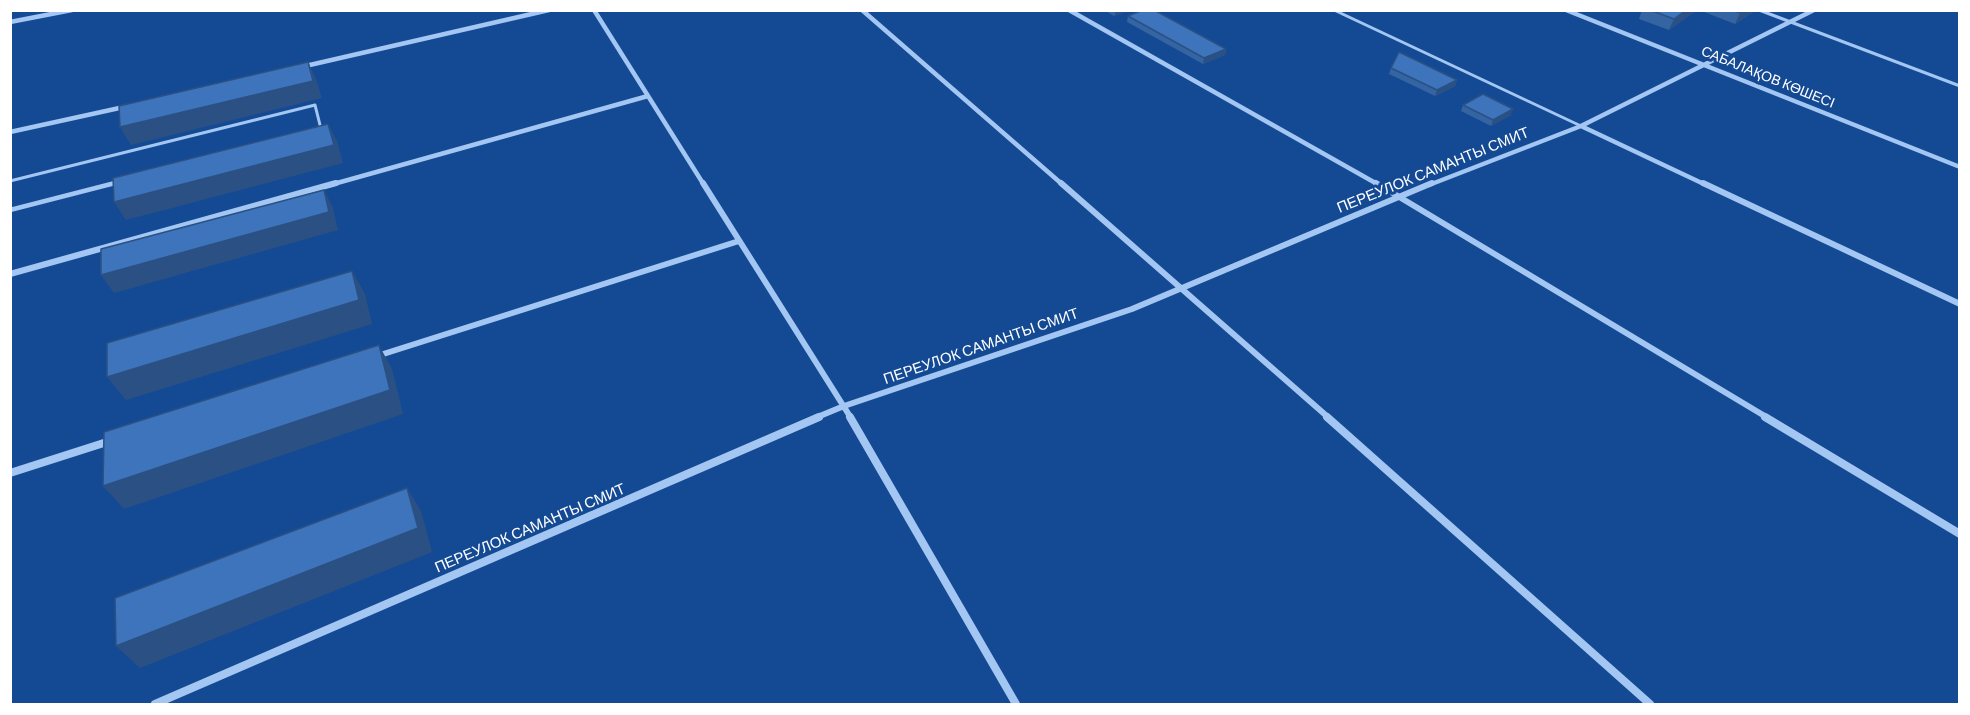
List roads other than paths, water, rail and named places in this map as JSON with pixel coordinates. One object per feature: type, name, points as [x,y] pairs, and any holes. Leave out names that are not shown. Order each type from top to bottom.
[{"type":"street","points":[[10,22],[72,10]]},
{"type":"street","points":[[297,68],[549,10]]},
{"type":"street","points":[[594,10],[844,406],[1016,705]]},
{"type":"street","points":[[862,10],[1182,288],[1650,705]]},
{"type":"street","points":[[1069,10],[1399,196],[1959,534]]},
{"type":"street","name":"САБАЛАҚОВ КӨШЕСІ","points":[[1566,10],[1959,167]]},
{"type":"street","name":"ПЕРЕУЛОК САМАНТЫ СМИТ","points":[[155,705],[844,406],[1132,309],[1399,196],[1581,126],[1814,10]]},
{"type":"street","points":[[10,274],[648,96]]},
{"type":"street","points":[[10,132],[125,106]]},
{"type":"street","points":[[1581,126],[1959,304]]},
{"type":"street","points":[[375,357],[740,241]]},
{"type":"street","points":[[10,473],[113,440]]},
{"type":"lane","points":[[1334,10],[1581,126]]},
{"type":"lane","points":[[1759,10],[1959,86]]},
{"type":"lane","points":[[10,181],[315,105],[322,128],[311,131]]},
{"type":"lane","points":[[10,210],[126,180]]}]
